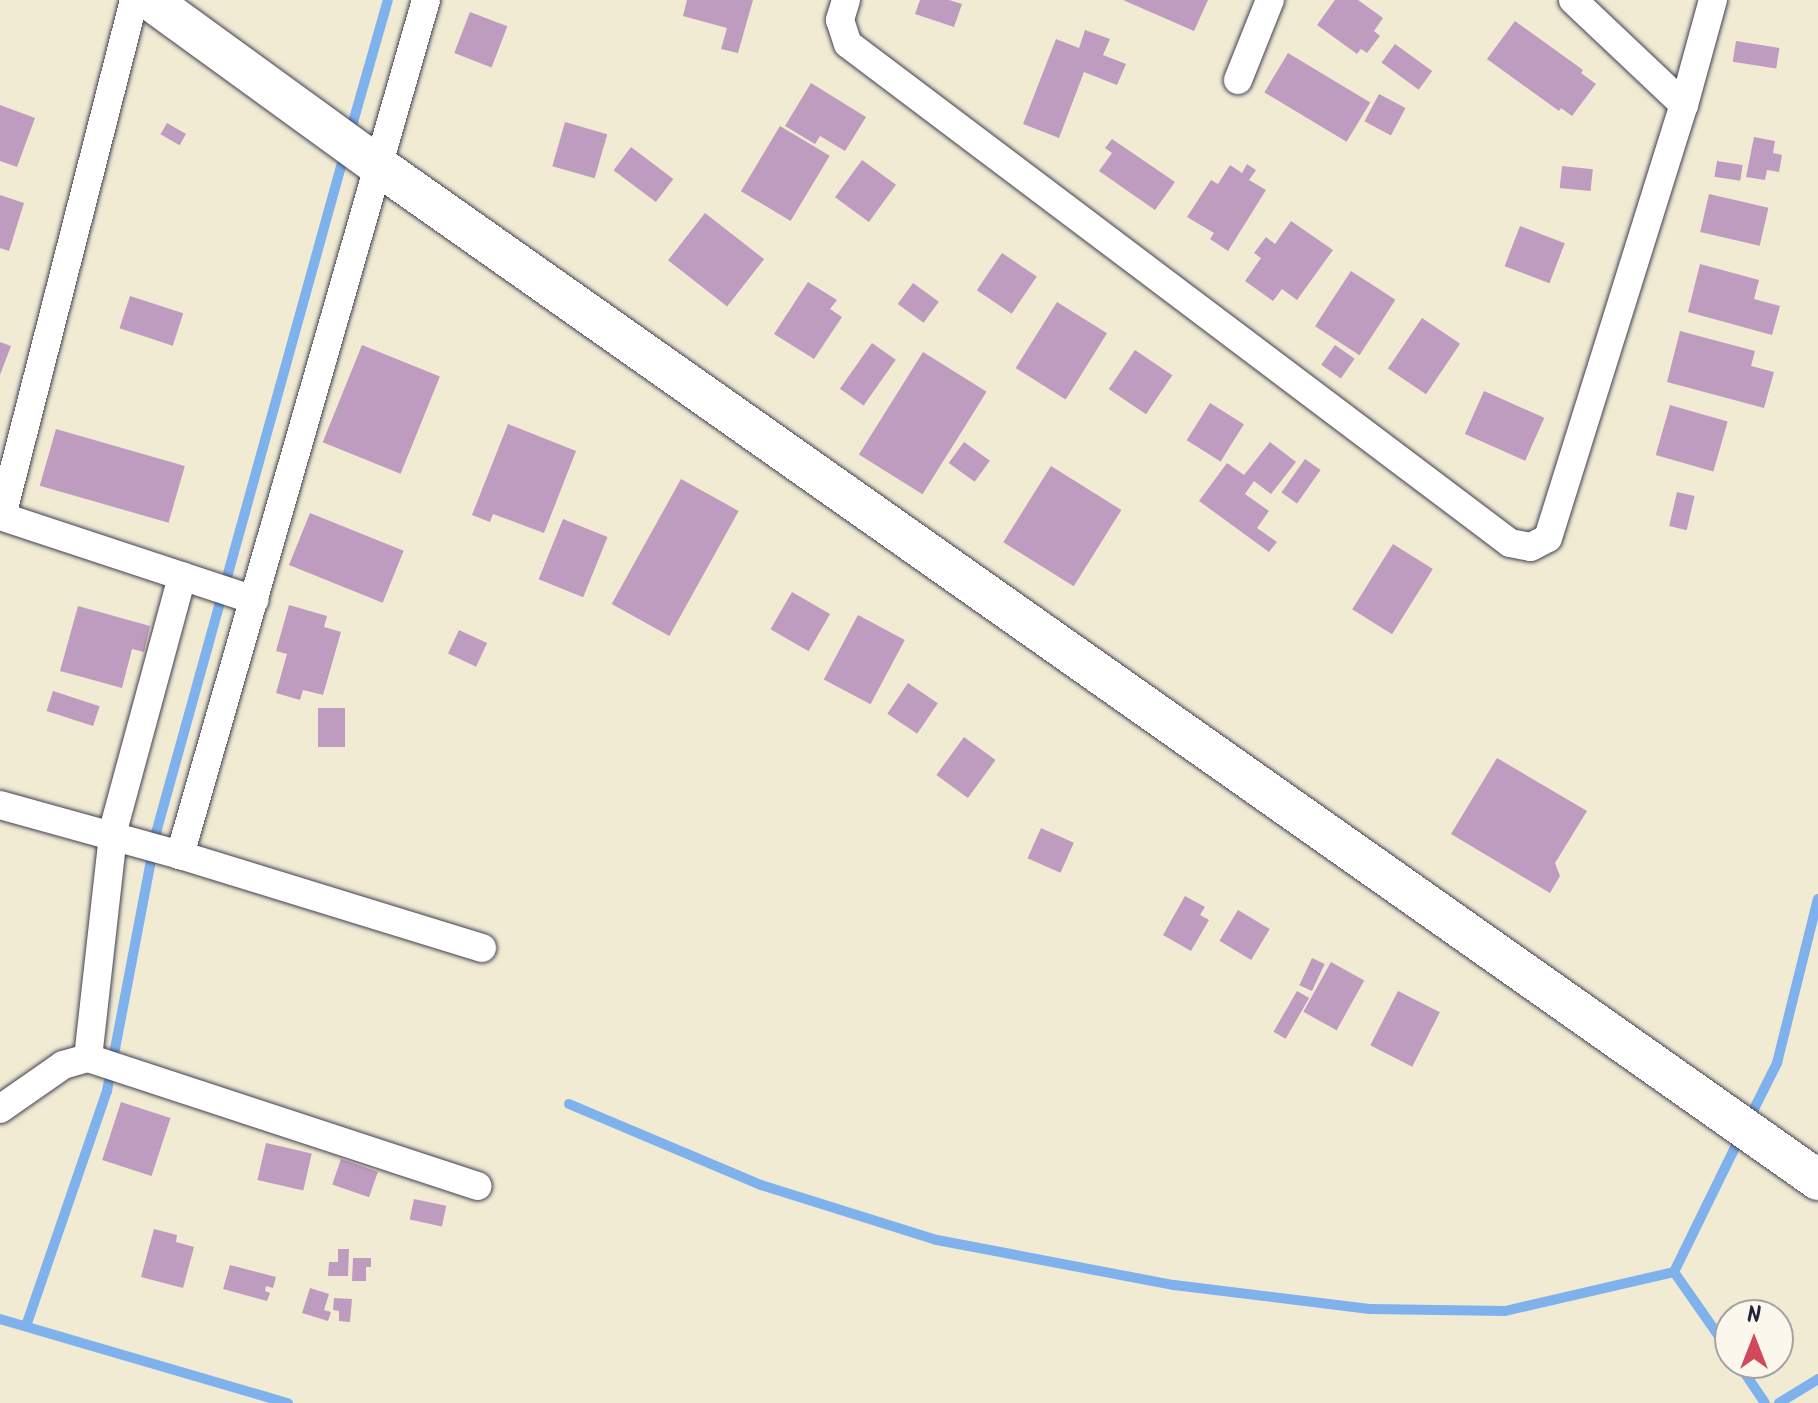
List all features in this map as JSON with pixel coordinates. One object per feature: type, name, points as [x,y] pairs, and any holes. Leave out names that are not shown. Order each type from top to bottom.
[{"type":"main road","points":[[150,0],[380,167],[1818,1180]]},
{"type":"street","points":[[134,0],[1,516],[254,600]]},
{"type":"street","points":[[180,855],[426,0]]},
{"type":"street","points":[[846,0],[840,20],[848,44],[1510,543],[1531,547],[1548,538],[1684,105],[1713,0]]},
{"type":"street","points":[[1238,80],[1270,0]]},
{"type":"street","points":[[1573,0],[1684,105]]},
{"type":"street","points":[[88,1058],[113,837],[182,576]]},
{"type":"street","points":[[0,805],[180,855],[482,948]]},
{"type":"street","points":[[0,1109],[63,1065],[88,1058],[477,1186]]},
{"type":"building","points":[[687,0],[753,0],[738,53],[721,49],[727,28],[683,16]]},
{"type":"building","points":[[920,0],[949,0],[962,4],[954,27],[915,14]]},
{"type":"building","points":[[1123,0],[1208,0],[1194,31]]},
{"type":"building","points":[[1335,0],[1358,0],[1383,18],[1374,31],[1380,36],[1367,53],[1361,49],[1357,54],[1317,25]]},
{"type":"building","points":[[470,12],[507,26],[492,67],[454,53]]},
{"type":"building","points":[[1515,21],[1583,70],[1581,73],[1596,84],[1572,116],[1561,108],[1559,111],[1487,59]]},
{"type":"building","points":[[1085,30],[1110,39],[1103,55],[1126,64],[1117,85],[1084,72],[1059,138],[1023,124],[1056,39],[1079,48]]},
{"type":"building","points":[[1736,41],[1779,48],[1776,69],[1733,62]]},
{"type":"building","points":[[1395,44],[1432,71],[1419,90],[1381,63]]},
{"type":"building","points":[[1288,53],[1370,102],[1347,142],[1264,92]]},
{"type":"building","points":[[811,83],[866,117],[845,151],[820,136],[815,144],[785,126]]},
{"type":"building","points":[[1379,94],[1405,108],[1391,135],[1364,121]]},
{"type":"building","points":[[0,105],[35,118],[17,167],[0,161]]},
{"type":"building","points":[[565,122],[607,134],[595,178],[552,166]]},
{"type":"building","points":[[167,123],[186,134],[180,145],[160,134]]},
{"type":"building","points":[[780,126],[830,156],[791,221],[741,191]]},
{"type":"building","points":[[1754,137],[1775,141],[1773,153],[1782,155],[1779,172],[1767,170],[1765,180],[1746,177]]},
{"type":"building","points":[[1112,139],[1175,182],[1155,210],[1099,171],[1112,153],[1105,148]]},
{"type":"building","points":[[631,147],[673,179],[656,202],[614,170]]},
{"type":"building","points":[[862,160],[896,185],[869,222],[835,197]]},
{"type":"building","points":[[1717,161],[1743,165],[1740,181],[1714,177]]},
{"type":"building","points":[[1247,164],[1256,170],[1249,180],[1266,190],[1228,251],[1210,239],[1214,233],[1187,217],[1211,180],[1218,184],[1230,165],[1242,173]]},
{"type":"building","points":[[1562,166],[1593,169],[1591,191],[1560,188]]},
{"type":"building","points":[[1709,194],[1768,208],[1760,246],[1700,232]]},
{"type":"building","points":[[0,195],[24,203],[9,251],[0,248]]},
{"type":"building","points":[[705,213],[764,259],[727,306],[668,260]]},
{"type":"building","points":[[1291,221],[1333,250],[1297,300],[1282,289],[1273,301],[1245,281],[1261,258],[1254,253],[1266,237],[1275,244]]},
{"type":"building","points":[[1520,226],[1565,243],[1549,283],[1505,266]]},
{"type":"building","points":[[1002,253],[1037,276],[1012,314],[977,290]]},
{"type":"building","points":[[1700,264],[1759,280],[1754,299],[1780,306],[1772,335],[1688,312]]},
{"type":"building","points":[[1351,271],[1395,300],[1360,355],[1315,326]]},
{"type":"building","points":[[808,282],[837,300],[830,309],[842,317],[814,359],[774,334]]},
{"type":"building","points":[[913,283],[939,302],[924,323],[898,304]]},
{"type":"building","points":[[130,296],[183,313],[173,346],[119,328]]},
{"type":"building","points":[[1057,302],[1107,333],[1066,399],[1016,368]]},
{"type":"building","points":[[1422,318],[1460,344],[1426,394],[1388,369]]},
{"type":"building","points":[[1680,331],[1755,351],[1751,366],[1774,372],[1764,408],[1667,382]]},
{"type":"building","points":[[0,342],[11,346],[0,375]]},
{"type":"building","points":[[872,343],[896,360],[864,406],[840,389]]},
{"type":"building","points":[[362,345],[440,376],[401,474],[323,442]]},
{"type":"building","points":[[1335,345],[1355,359],[1341,378],[1321,365]]},
{"type":"building","points":[[1135,350],[1172,375],[1146,414],[1109,389]]},
{"type":"building","points":[[923,352],[987,392],[922,494],[859,455]]},
{"type":"building","points":[[1484,391],[1544,418],[1525,461],[1465,434]]},
{"type":"building","points":[[1210,403],[1244,424],[1221,462],[1187,440]]},
{"type":"building","points":[[1670,405],[1728,422],[1713,472],[1656,455]]},
{"type":"building","points":[[508,424],[576,451],[544,533],[493,514],[490,522],[472,515]]},
{"type":"building","points":[[56,429],[185,466],[169,523],[40,486]]},
{"type":"building","points":[[964,442],[990,461],[975,482],[949,463]]},
{"type":"building","points":[[1270,442],[1296,462],[1271,494],[1254,481],[1245,494],[1269,511],[1257,528],[1277,542],[1269,552],[1199,501],[1227,463],[1244,475]]},
{"type":"building","points":[[1305,459],[1321,470],[1297,503],[1281,493]]},
{"type":"building","points":[[1051,466],[1121,510],[1074,586],[1003,542]]},
{"type":"building","points":[[681,479],[739,511],[669,636],[612,604]]},
{"type":"building","points":[[1677,492],[1695,496],[1687,530],[1669,526]]},
{"type":"building","points":[[310,513],[404,551],[383,603],[289,565]]},
{"type":"building","points":[[563,519],[608,537],[583,597],[539,579]]},
{"type":"building","points":[[1393,544],[1433,569],[1392,634],[1352,609]]},
{"type":"building","points":[[792,592],[830,614],[809,651],[770,629]]},
{"type":"building","points":[[289,605],[327,616],[324,627],[341,632],[323,695],[303,690],[300,700],[276,693],[287,654],[276,651]]},
{"type":"building","points":[[78,606],[150,626],[144,652],[132,649],[122,688],[60,671]]},
{"type":"building","points":[[858,615],[905,640],[871,704],[824,679]]},
{"type":"building","points":[[459,630],[487,643],[476,667],[448,654]]},
{"type":"building","points":[[908,683],[938,703],[917,734],[887,714]]},
{"type":"building","points":[[53,691],[100,706],[93,726],[47,711]]},
{"type":"building","points":[[318,708],[345,708],[345,747],[318,747]]},
{"type":"building","points":[[964,737],[996,760],[968,798],[936,775]]},
{"type":"building","points":[[1497,758],[1587,811],[1555,863],[1560,876],[1550,893],[1451,834]]},
{"type":"building","points":[[1041,828],[1074,843],[1060,873],[1028,858]]},
{"type":"building","points":[[1185,896],[1205,907],[1200,915],[1209,920],[1191,951],[1163,935]]},
{"type":"building","points":[[1238,910],[1270,929],[1251,960],[1219,941]]},
{"type":"building","points":[[1312,958],[1325,964],[1312,991],[1299,985]]},
{"type":"building","points":[[1331,962],[1364,980],[1337,1030],[1303,1012]]},
{"type":"building","points":[[1297,991],[1309,998],[1286,1039],[1274,1032]]},
{"type":"building","points":[[1398,991],[1440,1012],[1412,1067],[1370,1045]]},
{"type":"building","points":[[121,1102],[170,1118],[152,1176],[102,1160]]},
{"type":"building","points":[[266,1143],[312,1154],[303,1191],[257,1180]]},
{"type":"building","points":[[341,1159],[378,1172],[369,1197],[332,1185]]},
{"type":"building","points":[[414,1199],[446,1206],[442,1226],[410,1220]]},
{"type":"building","points":[[154,1229],[177,1235],[176,1242],[194,1247],[183,1288],[141,1277]]},
{"type":"building","points":[[338,1249],[349,1249],[348,1276],[328,1276],[329,1262],[338,1262]]},
{"type":"building","points":[[353,1258],[371,1258],[371,1267],[366,1267],[366,1281],[352,1281]]},
{"type":"building","points":[[230,1265],[276,1277],[273,1288],[266,1286],[265,1291],[270,1293],[267,1301],[223,1289]]},
{"type":"building","points":[[310,1288],[329,1294],[324,1310],[331,1312],[328,1321],[302,1313]]},
{"type":"building","points":[[334,1298],[352,1299],[350,1322],[339,1321],[339,1311],[333,1310]]},
{"type":"waterway","points":[[350,133],[388,0]]},
{"type":"waterway","points":[[26,1326],[107,1091],[156,833],[345,152]]},
{"type":"waterway","points":[[1749,1119],[1777,1063],[1818,899]]},
{"type":"waterway","points":[[569,1104],[761,1185],[937,1240],[1174,1285],[1370,1309],[1505,1311],[1674,1272],[1714,1329]]},
{"type":"waterway","points":[[1674,1272],[1740,1137]]},
{"type":"waterway","points":[[0,1319],[288,1403]]},
{"type":"waterway","points":[[1749,1379],[1765,1403]]},
{"type":"waterway","points":[[1779,1403],[1818,1379]]}]
